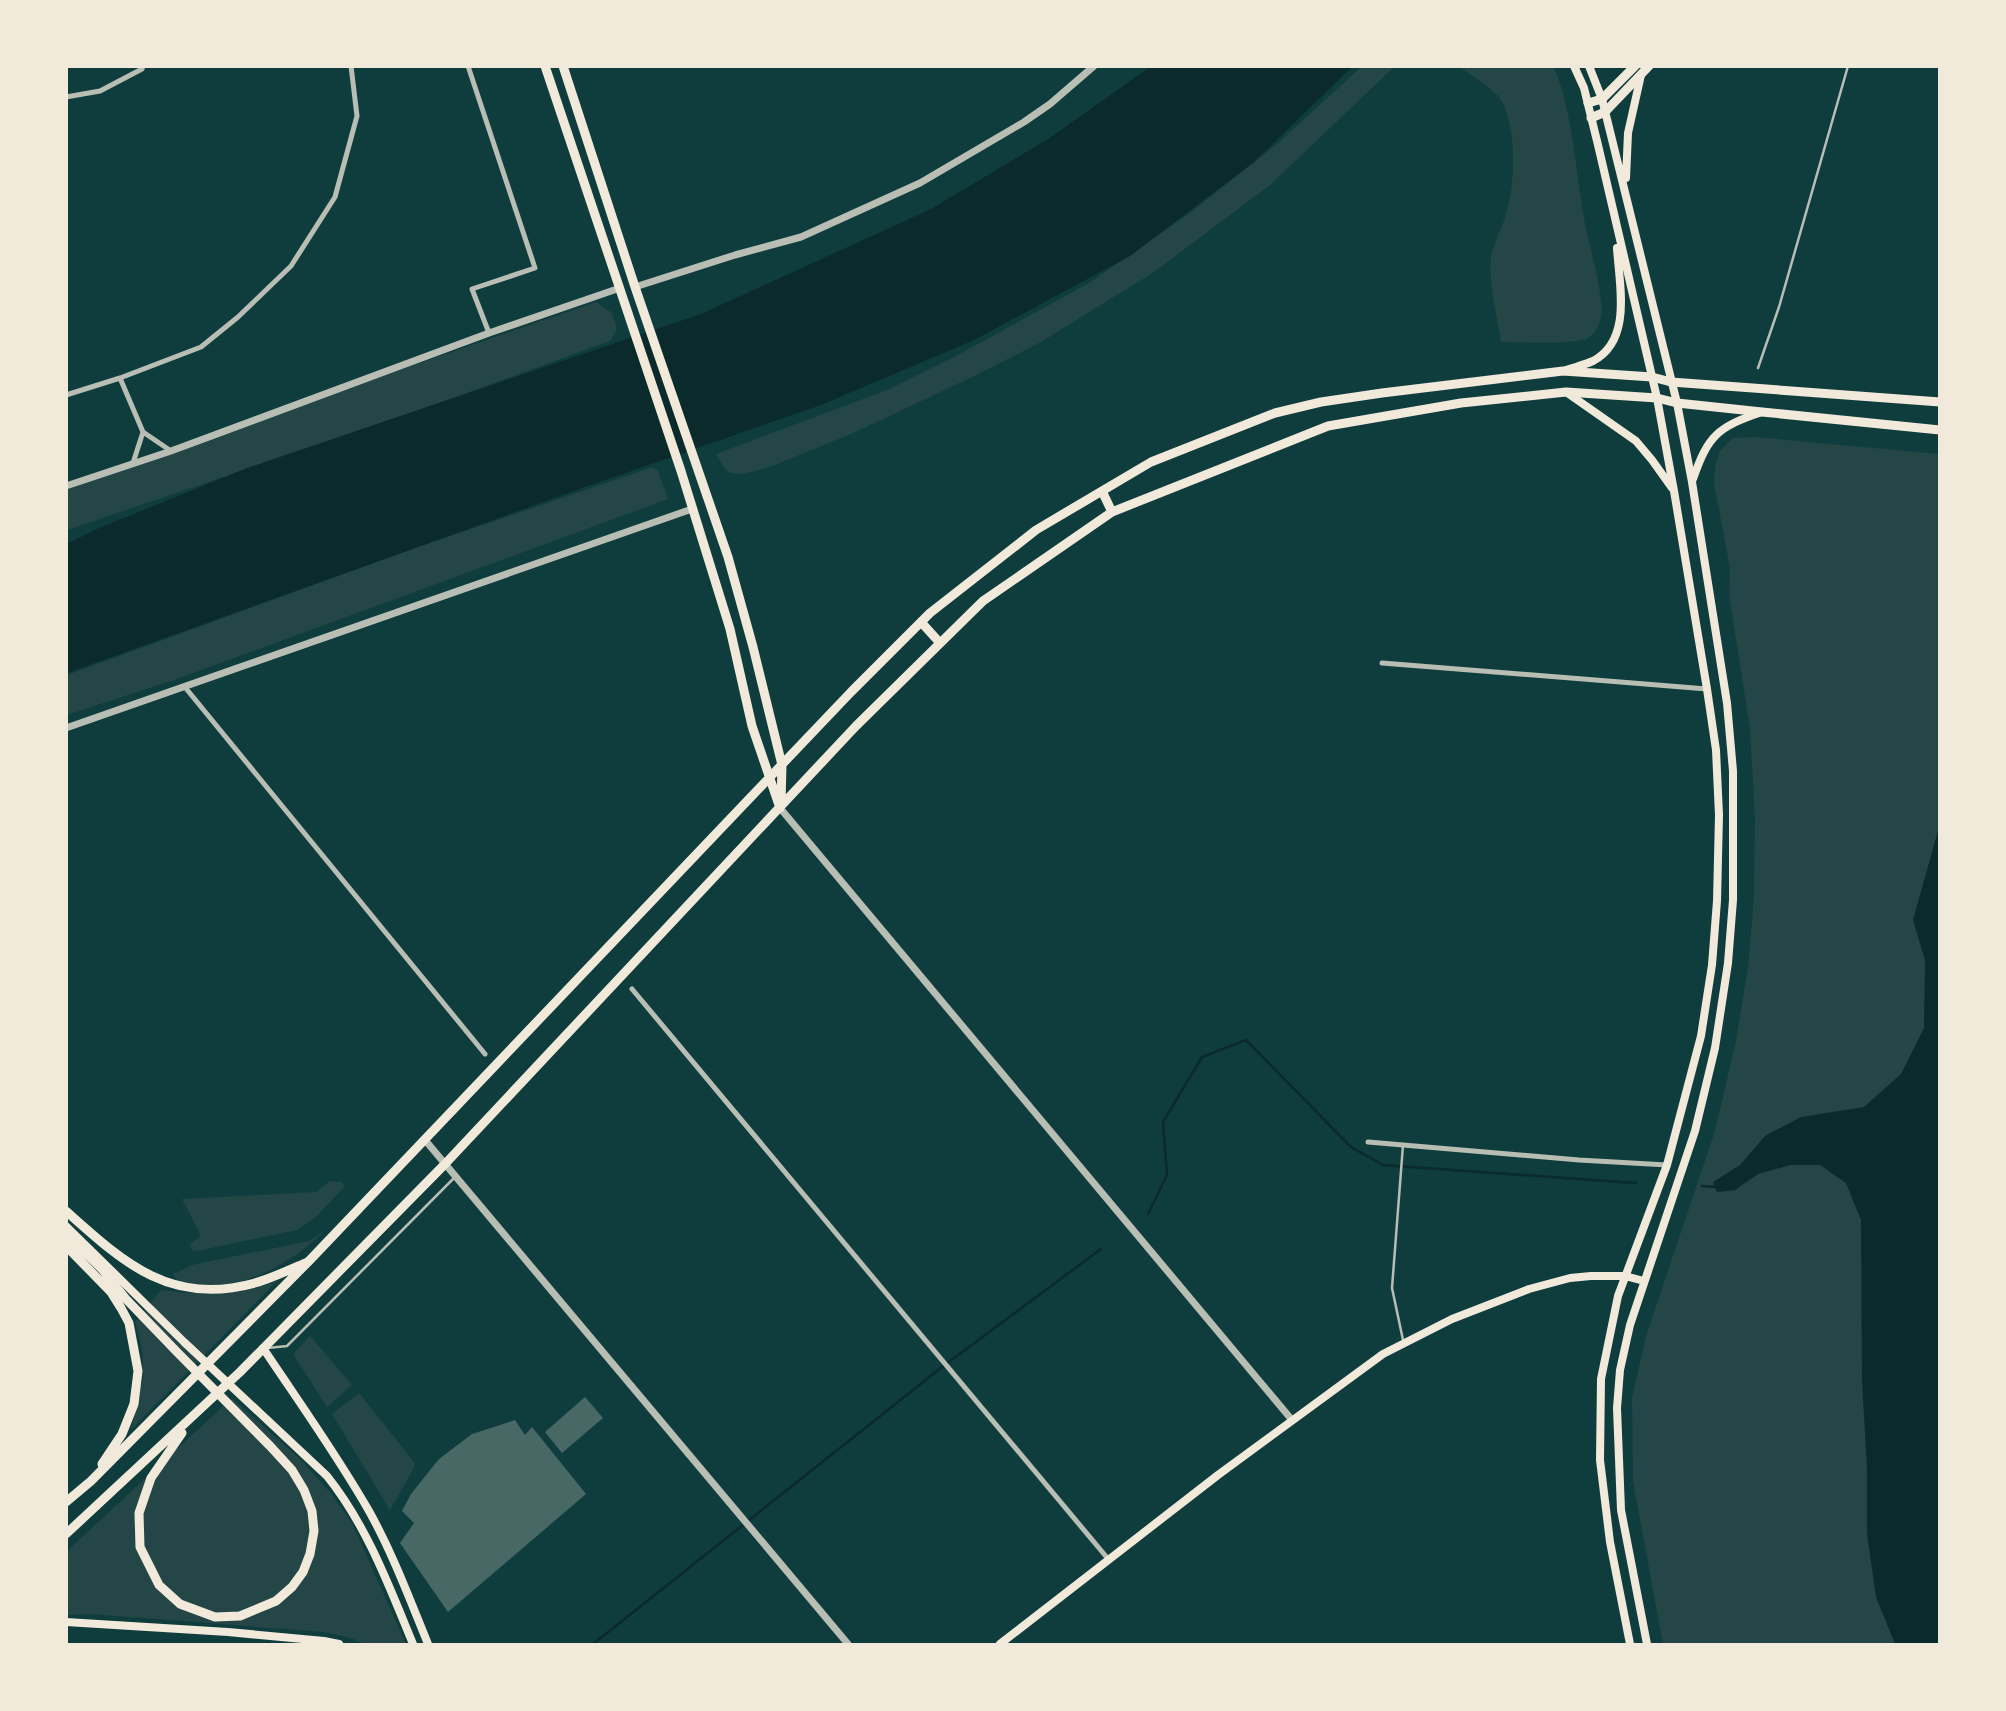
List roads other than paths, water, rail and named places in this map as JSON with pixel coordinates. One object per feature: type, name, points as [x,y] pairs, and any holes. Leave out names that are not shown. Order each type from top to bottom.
[{"type":"main road","points":[[545,66],[681,471],[730,629],[752,726],[780,808]]},
{"type":"main road","points":[[563,66],[635,288],[728,557],[782,765],[780,808]]},
{"type":"main road","points":[[1574,66],[1588,103],[1657,398],[1707,689],[1716,750],[1719,815],[1712,965],[1701,1036],[1667,1165],[1618,1296],[1601,1379],[1600,1460],[1610,1542],[1630,1644]]},
{"type":"main road","points":[[1590,66],[1602,99],[1677,402],[1727,703],[1733,771],[1733,900],[1728,963],[1715,1048],[1695,1132],[1630,1325],[1620,1370],[1617,1420],[1620,1510],[1647,1644]]},
{"type":"main road","points":[[1588,103],[1602,99],[1635,66]]},
{"type":"main road","points":[[1591,118],[1605,111],[1649,66]]},
{"type":"main road","points":[[1625,188],[1628,133],[1641,75]]},
{"type":"main road","points":[[1563,372],[1595,360],[1611,344],[1620,326],[1616,224]]},
{"type":"main road","points":[[66,1502],[91,1481],[309,1261],[920,622],[1036,530],[1102,491],[1152,462],[1275,412],[1382,393],[1563,372],[1940,402]]},
{"type":"main road","points":[[1566,392],[1636,441],[1674,491]]},
{"type":"main road","points":[[66,1534],[191,1420],[445,1164],[856,726],[940,643],[983,601],[1112,512],[1328,426],[1461,403],[1566,392],[1657,398],[1762,412],[1940,430]]},
{"type":"main road","points":[[1692,482],[1701,456],[1711,439],[1734,424],[1762,412]]},
{"type":"main road","points":[[1102,491],[1112,512]]},
{"type":"main road","points":[[920,622],[940,643]]},
{"type":"main road","points":[[66,1211],[108,1249],[153,1277],[186,1289],[220,1290],[257,1282],[309,1261]]},
{"type":"main road","points":[[66,1226],[292,1470],[304,1490],[312,1511],[314,1531],[310,1555],[303,1572],[292,1587],[276,1601],[240,1616],[215,1617],[180,1604],[159,1585],[140,1547],[139,1513],[151,1478],[191,1420]]},
{"type":"main road","points":[[66,1234],[327,1476],[363,1528],[413,1644]]},
{"type":"main road","points":[[66,1246],[111,1292],[121,1308],[129,1323],[138,1371],[134,1404],[122,1434],[91,1481]]},
{"type":"main road","points":[[1000,1644],[1292,1420],[1383,1354],[1452,1319],[1530,1289],[1570,1278],[1591,1276],[1625,1276],[1644,1281]]},
{"type":"main road","points":[[263,1348],[370,1513],[403,1582],[428,1644]]},
{"type":"main road","points":[[66,1622],[228,1632],[339,1644]]},
{"type":"street","points":[[66,97],[100,91],[143,66]]},
{"type":"street","points":[[66,395],[201,347],[238,317],[291,266],[335,197],[357,116],[351,66]]},
{"type":"street","points":[[468,66],[535,268],[472,289],[489,333]]},
{"type":"street","points":[[635,288],[735,255],[801,237],[920,183],[1041,110],[1094,66]]},
{"type":"street","points":[[66,486],[171,451],[489,333],[620,288]]},
{"type":"street","points":[[120,378],[142,432],[171,451]]},
{"type":"street","points":[[133,463],[142,432]]},
{"type":"street","points":[[66,728],[692,509]]},
{"type":"street","points":[[1382,663],[1707,689]]},
{"type":"street","points":[[184,686],[485,1054]]},
{"type":"street","points":[[780,808],[1292,1420]]},
{"type":"street","points":[[632,989],[1110,1560]]},
{"type":"street","points":[[425,1140],[848,1644]]},
{"type":"street","points":[[1368,1142],[1667,1165]]},
{"type":"lane","points":[[1758,368],[1779,307],[1848,66]]},
{"type":"lane","points":[[1403,1145],[1392,1288],[1403,1343]]},
{"type":"lane","points":[[263,1348],[287,1346],[456,1176]]},
{"type":"waterway","points":[[1148,1214],[1167,1175],[1163,1122],[1202,1057],[1246,1040],[1351,1147],[1383,1165],[1636,1183]]},
{"type":"waterway","points":[[1702,1186],[1716,1187]]},
{"type":"waterway","points":[[593,1644],[942,1367],[1101,1249]]}]
